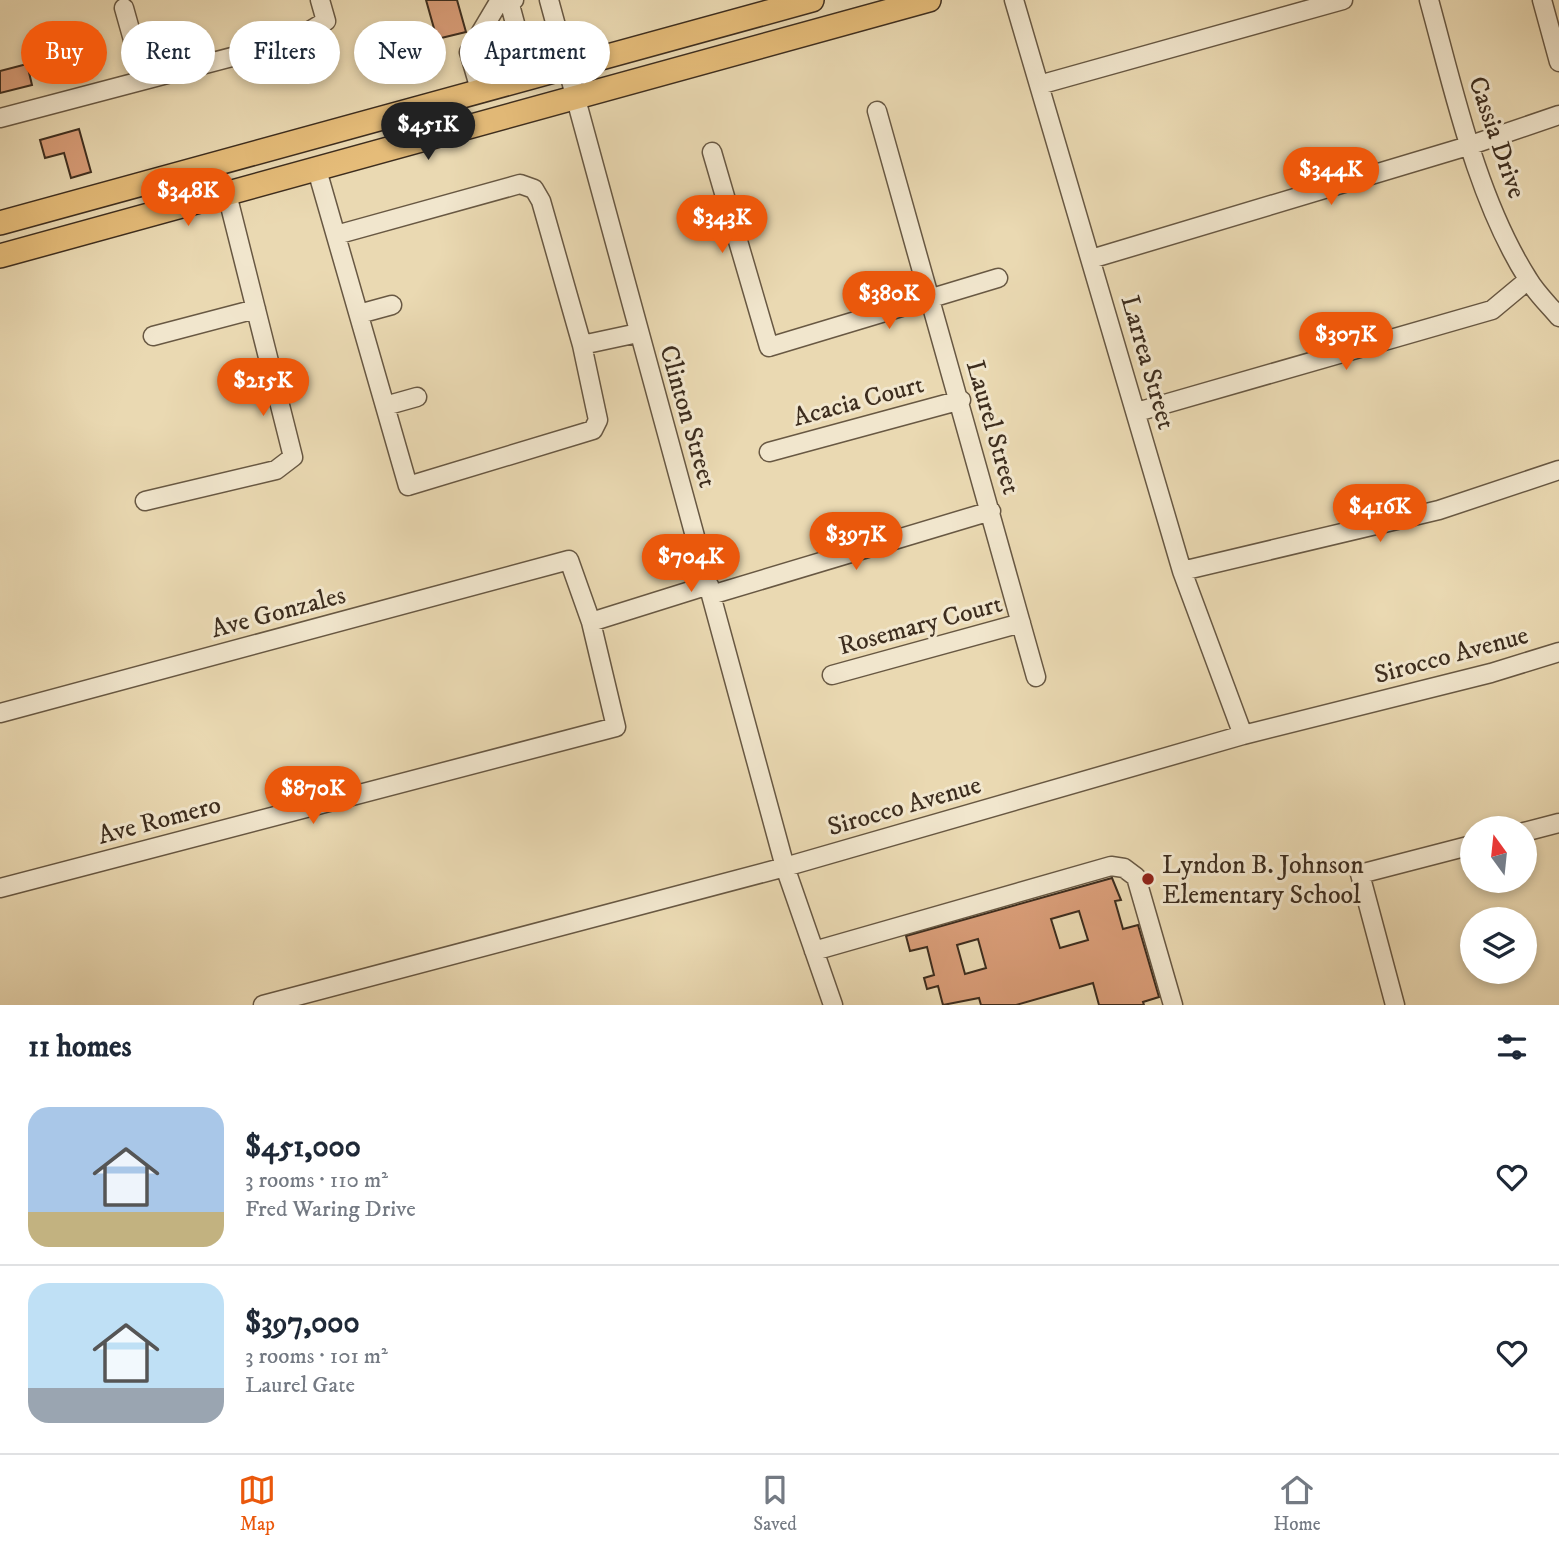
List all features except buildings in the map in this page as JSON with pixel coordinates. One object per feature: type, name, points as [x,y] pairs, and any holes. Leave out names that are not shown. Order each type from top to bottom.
[{"type":"main road","points":[[610,57],[812,0]]},
{"type":"main road","points":[[0,256],[929,0]]},
{"type":"main road","points":[[0,223],[514,84]]},
{"type":"main road","points":[[24,216],[32,247]]},
{"type":"street","points":[[215,61],[293,41],[326,21],[320,0]]},
{"type":"street","name":"Clinton Street","points":[[549,0],[555,21]]},
{"type":"street","name":"Larrea Street","points":[[1013,0],[1182,570],[1243,734]]},
{"type":"street","points":[[1039,85],[1343,0]]},
{"type":"street","name":"Cassia Drive","points":[[1429,0],[1468,146],[1528,280],[1559,317]]},
{"type":"street","points":[[1542,0],[1559,62]]},
{"type":"street","points":[[488,21],[497,5],[512,1],[516,21]]},
{"type":"street","points":[[124,8],[128,21]]},
{"type":"street","points":[[0,118],[126,84]]},
{"type":"street","points":[[479,84],[481,93]]},
{"type":"street","name":"Clinton Street","points":[[572,84],[785,867],[833,1005]]},
{"type":"street","name":"Laurel Street","points":[[877,111],[961,400],[1036,677]]},
{"type":"street","points":[[1091,259],[1468,146],[1559,115]]},
{"type":"street","points":[[712,152],[769,347],[998,278]]},
{"type":"street","points":[[317,170],[408,486],[593,430],[598,420],[582,345],[541,201],[534,189],[520,184],[336,235]]},
{"type":"street","points":[[145,501],[276,470],[293,457],[227,194]]},
{"type":"street","points":[[1137,412],[1492,310],[1528,280]]},
{"type":"street","points":[[359,314],[392,305]]},
{"type":"street","points":[[153,335],[256,309]]},
{"type":"street","points":[[582,345],[638,333]]},
{"type":"street","points":[[385,406],[417,397]]},
{"type":"street","name":"Acacia Court","points":[[769,452],[961,400]]},
{"type":"street","points":[[1182,570],[1439,510],[1559,470]]},
{"type":"street","points":[[591,622],[991,511]]},
{"type":"street","name":"Ave Gonzales","points":[[0,713],[569,560],[591,622]]},
{"type":"street","name":"Ave Romero","points":[[0,888],[616,727],[591,622]]},
{"type":"street","name":"Rosemary Court","points":[[832,675],[1021,623]]},
{"type":"street","name":"Sirocco Avenue","points":[[263,1005],[785,867],[1243,734],[1491,673],[1559,652]]},
{"type":"street","points":[[1537,829],[1559,823]]},
{"type":"street","points":[[1395,1005],[1360,874],[1460,848]]},
{"type":"street","points":[[814,951],[1111,866],[1124,868],[1136,877],[1173,1005]]},
{"type":"place","name":"Lyndon B. Johnson Elementary School","points":[[1148,879]]}]
